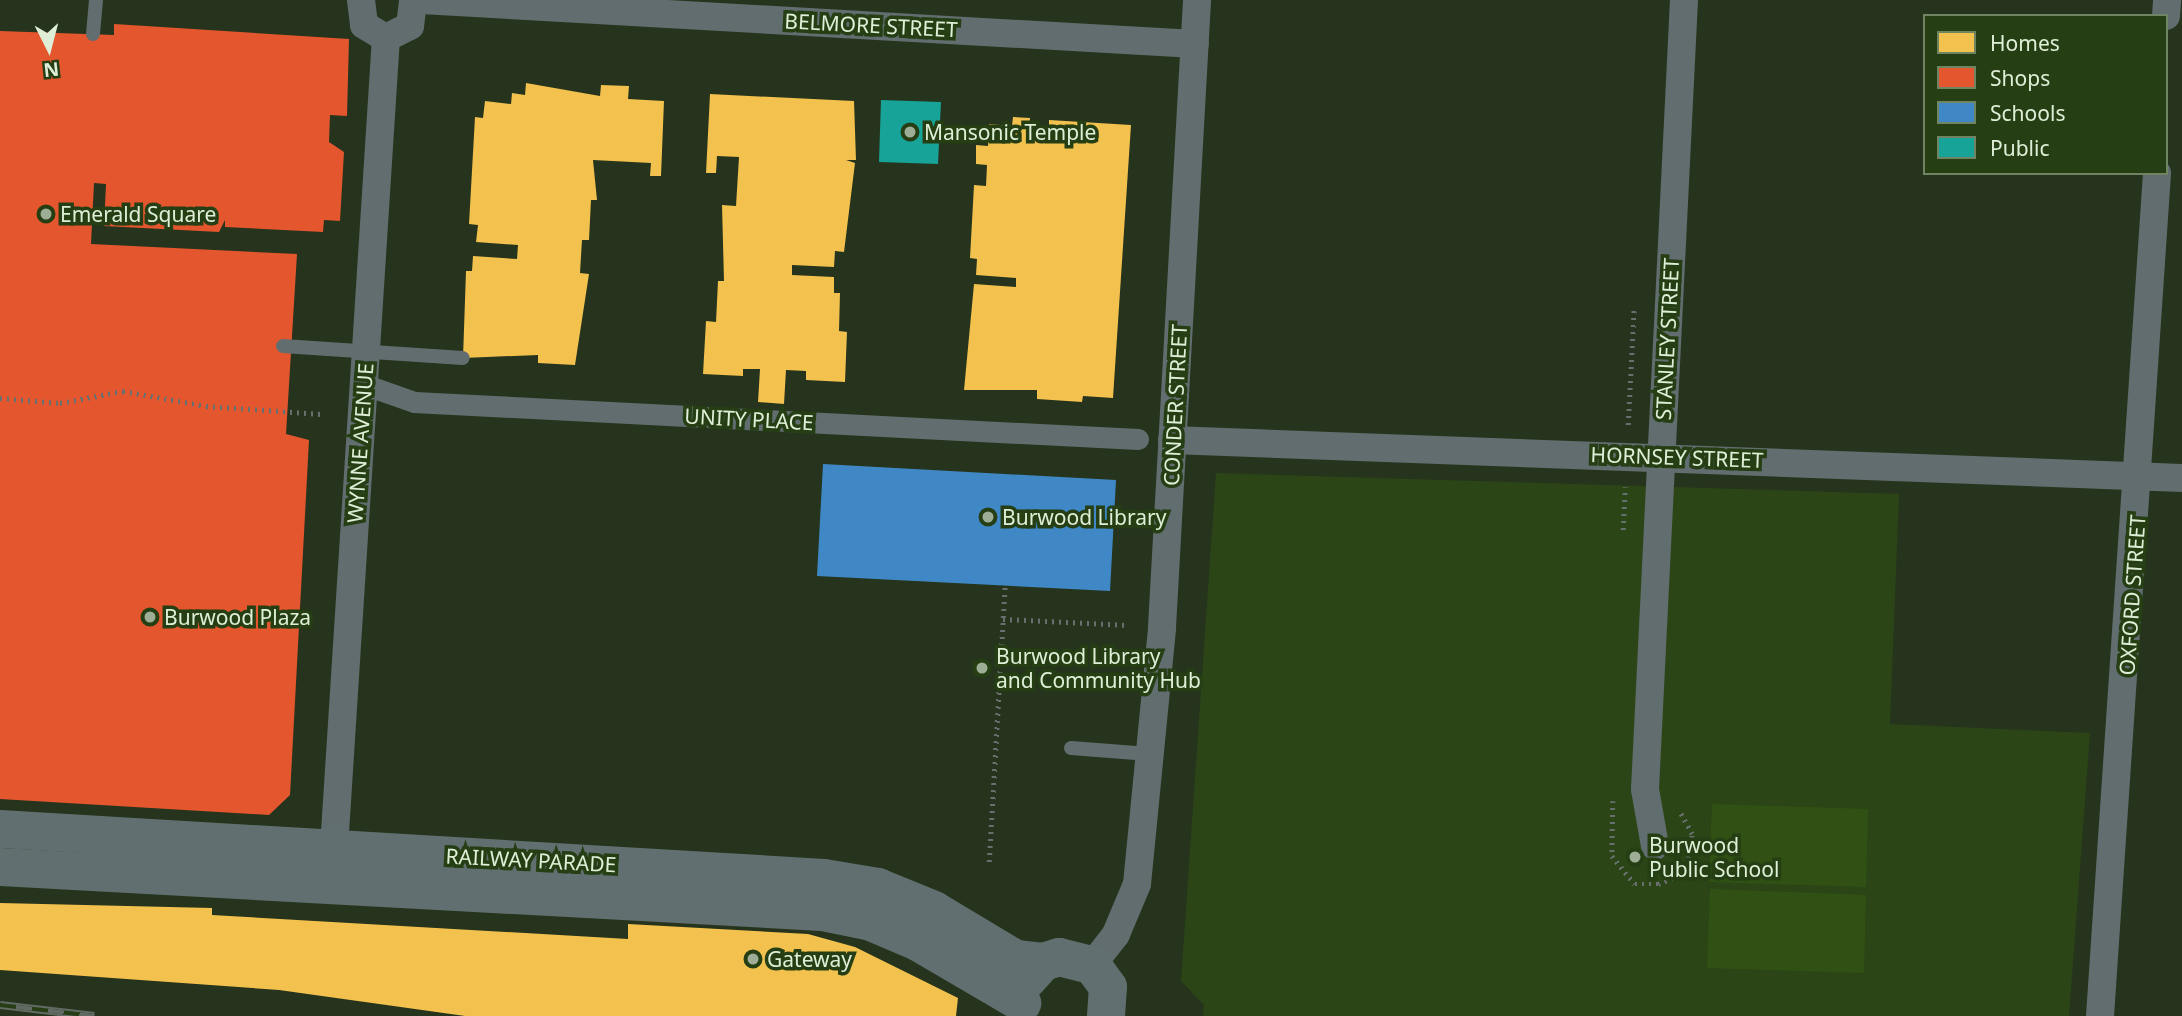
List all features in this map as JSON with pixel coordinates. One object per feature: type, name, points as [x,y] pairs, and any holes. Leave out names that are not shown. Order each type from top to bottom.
[{"type":"main road","name":"RAILWAY PARADE","points":[[0,829],[838,880],[878,887],[934,910],[1016,959],[1043,962],[1059,957],[1091,965]]},
{"type":"main road","name":"RAILWAY PARADE","points":[[0,867],[822,912],[871,922],[918,942],[1024,1010]]},
{"type":"main road","points":[[1024,1010],[1031,973],[1043,962]]},
{"type":"main road","points":[[1091,965],[1108,988],[1106,1016]]},
{"type":"street","points":[[361,0],[364,25],[386,38],[410,26],[413,0]]},
{"type":"street","name":"BELMORE STREET","points":[[422,0],[1195,44]]},
{"type":"street","name":"CONDER STREET","points":[[1091,965],[1116,934],[1137,884],[1172,440],[1197,0]]},
{"type":"street","name":"STANLEY STREET","points":[[1655,846],[1645,789],[1684,0]]},
{"type":"street","name":"WYNNE AVENUE","points":[[334,848],[386,38]]},
{"type":"street","name":"OXFORD STREET","points":[[2100,1016],[2141,477],[2157,175]]},
{"type":"street","name":"UNITY PLACE","points":[[363,384],[414,402],[1138,439]]},
{"type":"street","name":"HORNSEY STREET","points":[[1172,440],[1662,456],[2182,478]]},
{"type":"lane","points":[[93,34],[96,0]]},
{"type":"lane","points":[[283,346],[464,358]]},
{"type":"lane","points":[[1071,748],[1149,754]]},
{"type":"path","points":[[0,398],[60,403],[123,391],[205,406],[321,414]]},
{"type":"path","points":[[1611,483],[1625,483],[1623,538]]},
{"type":"path","points":[[989,862],[1005,586]]},
{"type":"path","points":[[1003,619],[1128,625]]},
{"type":"path","points":[[1614,787],[1612,856],[1635,884],[1658,884],[1686,872],[1692,834],[1677,809]]},
{"type":"shaded area","name":"Burwood Public School","points":[[1216,473],[1899,494],[1890,724],[2090,733],[2069,1016],[1203,1016],[1204,1005],[1181,981]]},
{"type":"shaded area","points":[[1712,804],[1868,809],[1866,887],[1709,882]]},
{"type":"shaded area","points":[[1710,889],[1866,895],[1864,973],[1707,968]]},
{"type":"building: Homes","points":[[526,83],[600,96],[601,85],[629,86],[628,99],[664,101],[661,176],[650,176],[651,163],[593,160],[597,200],[591,200],[589,240],[582,240],[580,273],[589,274],[575,365],[538,363],[538,355],[463,358],[466,271],[472,271],[473,256],[517,259],[518,245],[476,242],[478,225],[469,224],[475,117],[483,118],[485,101],[511,104],[512,93],[525,95]]},
{"type":"building: Homes","points":[[710,94],[854,101],[856,160],[846,160],[855,163],[844,252],[835,251],[834,267],[792,265],[792,275],[834,277],[834,293],[840,293],[839,331],[847,332],[845,382],[806,380],[806,371],[786,370],[784,404],[758,402],[760,369],[743,369],[743,376],[703,374],[706,321],[716,322],[718,281],[724,281],[722,205],[736,206],[739,157],[717,156],[716,173],[706,173]]},
{"type":"building: Homes","points":[[1013,117],[1030,118],[1029,130],[1049,131],[1049,120],[1131,125],[1113,398],[1083,396],[1082,402],[1037,399],[1037,390],[964,390],[974,284],[1016,287],[1016,278],[976,275],[977,259],[970,258],[974,185],[986,186],[987,165],[976,164],[976,145],[988,146],[989,124],[1012,126]]},
{"type":"building: Homes","points":[[0,903],[212,908],[212,915],[628,939],[628,924],[808,934],[855,947],[958,998],[956,1016],[465,1016],[279,990],[0,970]]},
{"type":"building: Shops","points":[[114,24],[349,39],[347,116],[330,115],[329,142],[344,152],[340,221],[324,220],[323,232],[225,227],[225,220],[219,232],[104,226],[106,184],[94,183],[91,244],[297,254],[286,434],[309,440],[290,795],[269,815],[0,799],[0,31],[114,35]]},
{"type":"building: Schools","points":[[823,464],[1116,480],[1110,591],[817,576]]},
{"type":"building: Public","name":"Mansonic Temple","points":[[881,100],[941,102],[938,164],[879,162]]},
{"type":"railway","points":[[0,1005],[94,1016]]},
{"type":"place","name":"Mansonic Temple","points":[[910,132]]},
{"type":"place","name":"Emerald Square","points":[[46,214]]},
{"type":"place","name":"Burwood Library","points":[[988,517]]},
{"type":"place","name":"Burwood Plaza","points":[[150,617]]},
{"type":"place","name":"Burwood Library and Community Hub","points":[[982,668]]},
{"type":"place","name":"Burwood Public School","points":[[1635,857]]},
{"type":"place","name":"Gateway","points":[[753,959]]}]
